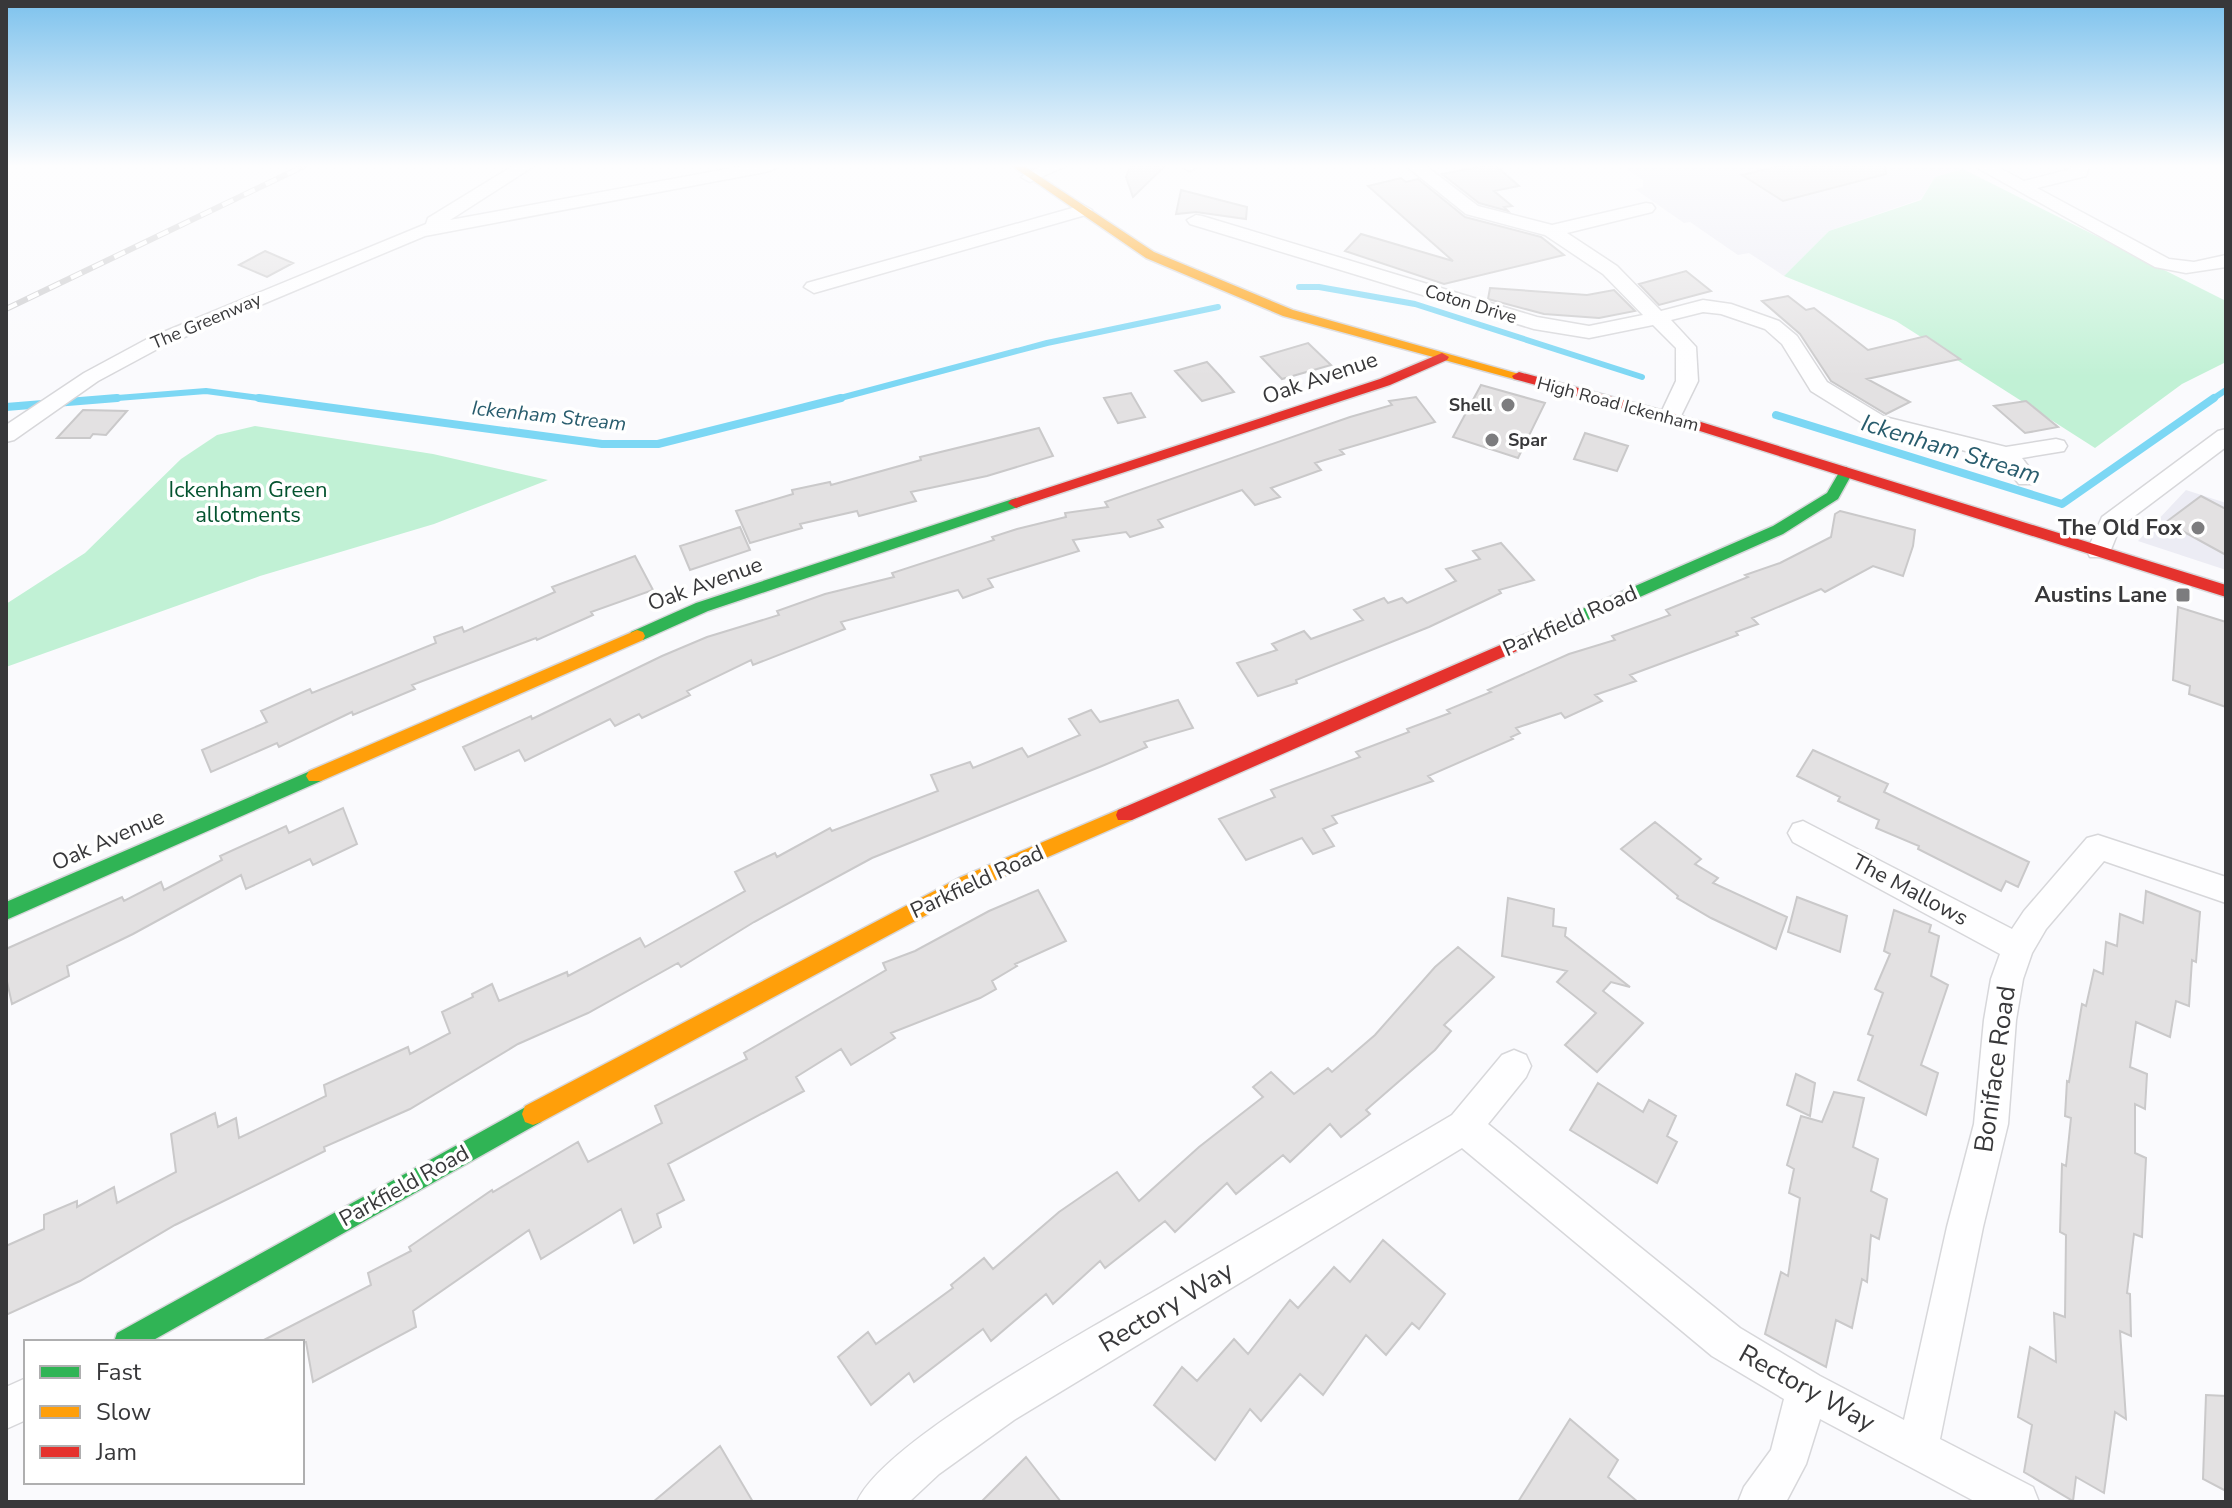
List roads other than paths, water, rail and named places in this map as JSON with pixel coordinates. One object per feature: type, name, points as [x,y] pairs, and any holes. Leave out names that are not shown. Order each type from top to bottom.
[{"type":"street","name":"The Greenway","points":[[6,435],[62,397],[156,342],[407,236]]},
{"type":"street","points":[[814,287],[991,236]]},
{"type":"street","name":"High Road Ickenham","points":[[1122,236],[1150,255],[1288,313],[1670,417],[2226,591]]},
{"type":"street","name":"Coton Drive","points":[[1250,236],[1534,323],[1589,332],[1703,306],[1742,312],[1772,325],[1790,340],[1819,386],[1877,422],[2006,454]]},
{"type":"street","points":[[1560,236],[1610,270],[1686,347],[1687,381],[1670,417]]},
{"type":"street","points":[[2113,236],[2162,263],[2183,269],[2202,268],[2226,261]]},
{"type":"street","name":"Oak Avenue","points":[[6,911],[702,607],[1385,382],[1442,357]]},
{"type":"street","points":[[2099,551],[2110,523],[2226,436]]},
{"type":"street","points":[[2006,454],[2056,446]]},
{"type":"street","points":[[2006,454],[2027,479]]},
{"type":"street","name":"Parkfield Road","points":[[130,1340],[593,1080],[966,884],[1778,530],[1833,496],[1846,472]]},
{"type":"street","name":"The Mallows","points":[[1803,833],[2018,948]]},
{"type":"street","name":"Boniface Road","points":[[1918,1448],[1991,1124],[2000,1020],[2007,979],[2018,948],[2035,920],[2098,847],[2226,890]]},
{"type":"street","name":"Rectory Way","points":[[878,1502],[925,1460],[1000,1406],[1464,1127],[1514,1066]]},
{"type":"street","name":"Rectory Way","points":[[1464,1127],[1726,1342],[1806,1390],[2018,1502]]},
{"type":"street","points":[[1759,1502],[1774,1488],[1787,1467],[1806,1390]]},
{"type":"street","points":[[6,1409],[24,1399]]},
{"type":"waterway","name":"Ickenham Stream","points":[[1299,287],[1319,287],[1415,304],[1642,377]]},
{"type":"waterway","name":"Ickenham Stream","points":[[833,400],[1047,343],[1218,307]]},
{"type":"waterway","name":"Ickenham Stream","points":[[2214,398],[2226,390]]},
{"type":"waterway","name":"Ickenham Stream","points":[[105,399],[206,391],[267,399]]},
{"type":"waterway","name":"Ickenham Stream","points":[[105,399],[117,398]]},
{"type":"waterway","name":"Ickenham Stream","points":[[259,398],[267,399]]},
{"type":"waterway","name":"Ickenham Stream","points":[[267,399],[602,444],[658,444],[841,398]]},
{"type":"waterway","name":"Ickenham Stream","points":[[1776,415],[2062,504],[2214,398]]},
{"type":"waterway","name":"Ickenham Stream","points":[[6,407],[105,399]]},
{"type":"waterway","name":"Ickenham Stream","points":[[92,400],[105,399]]},
{"type":"waterway","name":"Ickenham Stream","points":[[267,399],[274,400]]},
{"type":"railway","points":[[6,309],[157,236]]},
{"type":"place","name":"Shell","points":[[1508,405]]},
{"type":"place","name":"Spar","points":[[1492,440]]},
{"type":"place","name":"The Old Fox","points":[[2198,528]]},
{"type":"place","name":"Austins Lane","points":[[2183,595]]},
{"type":"park label","name":"Ickenham Green allotments","points":[[248,502]]}]
